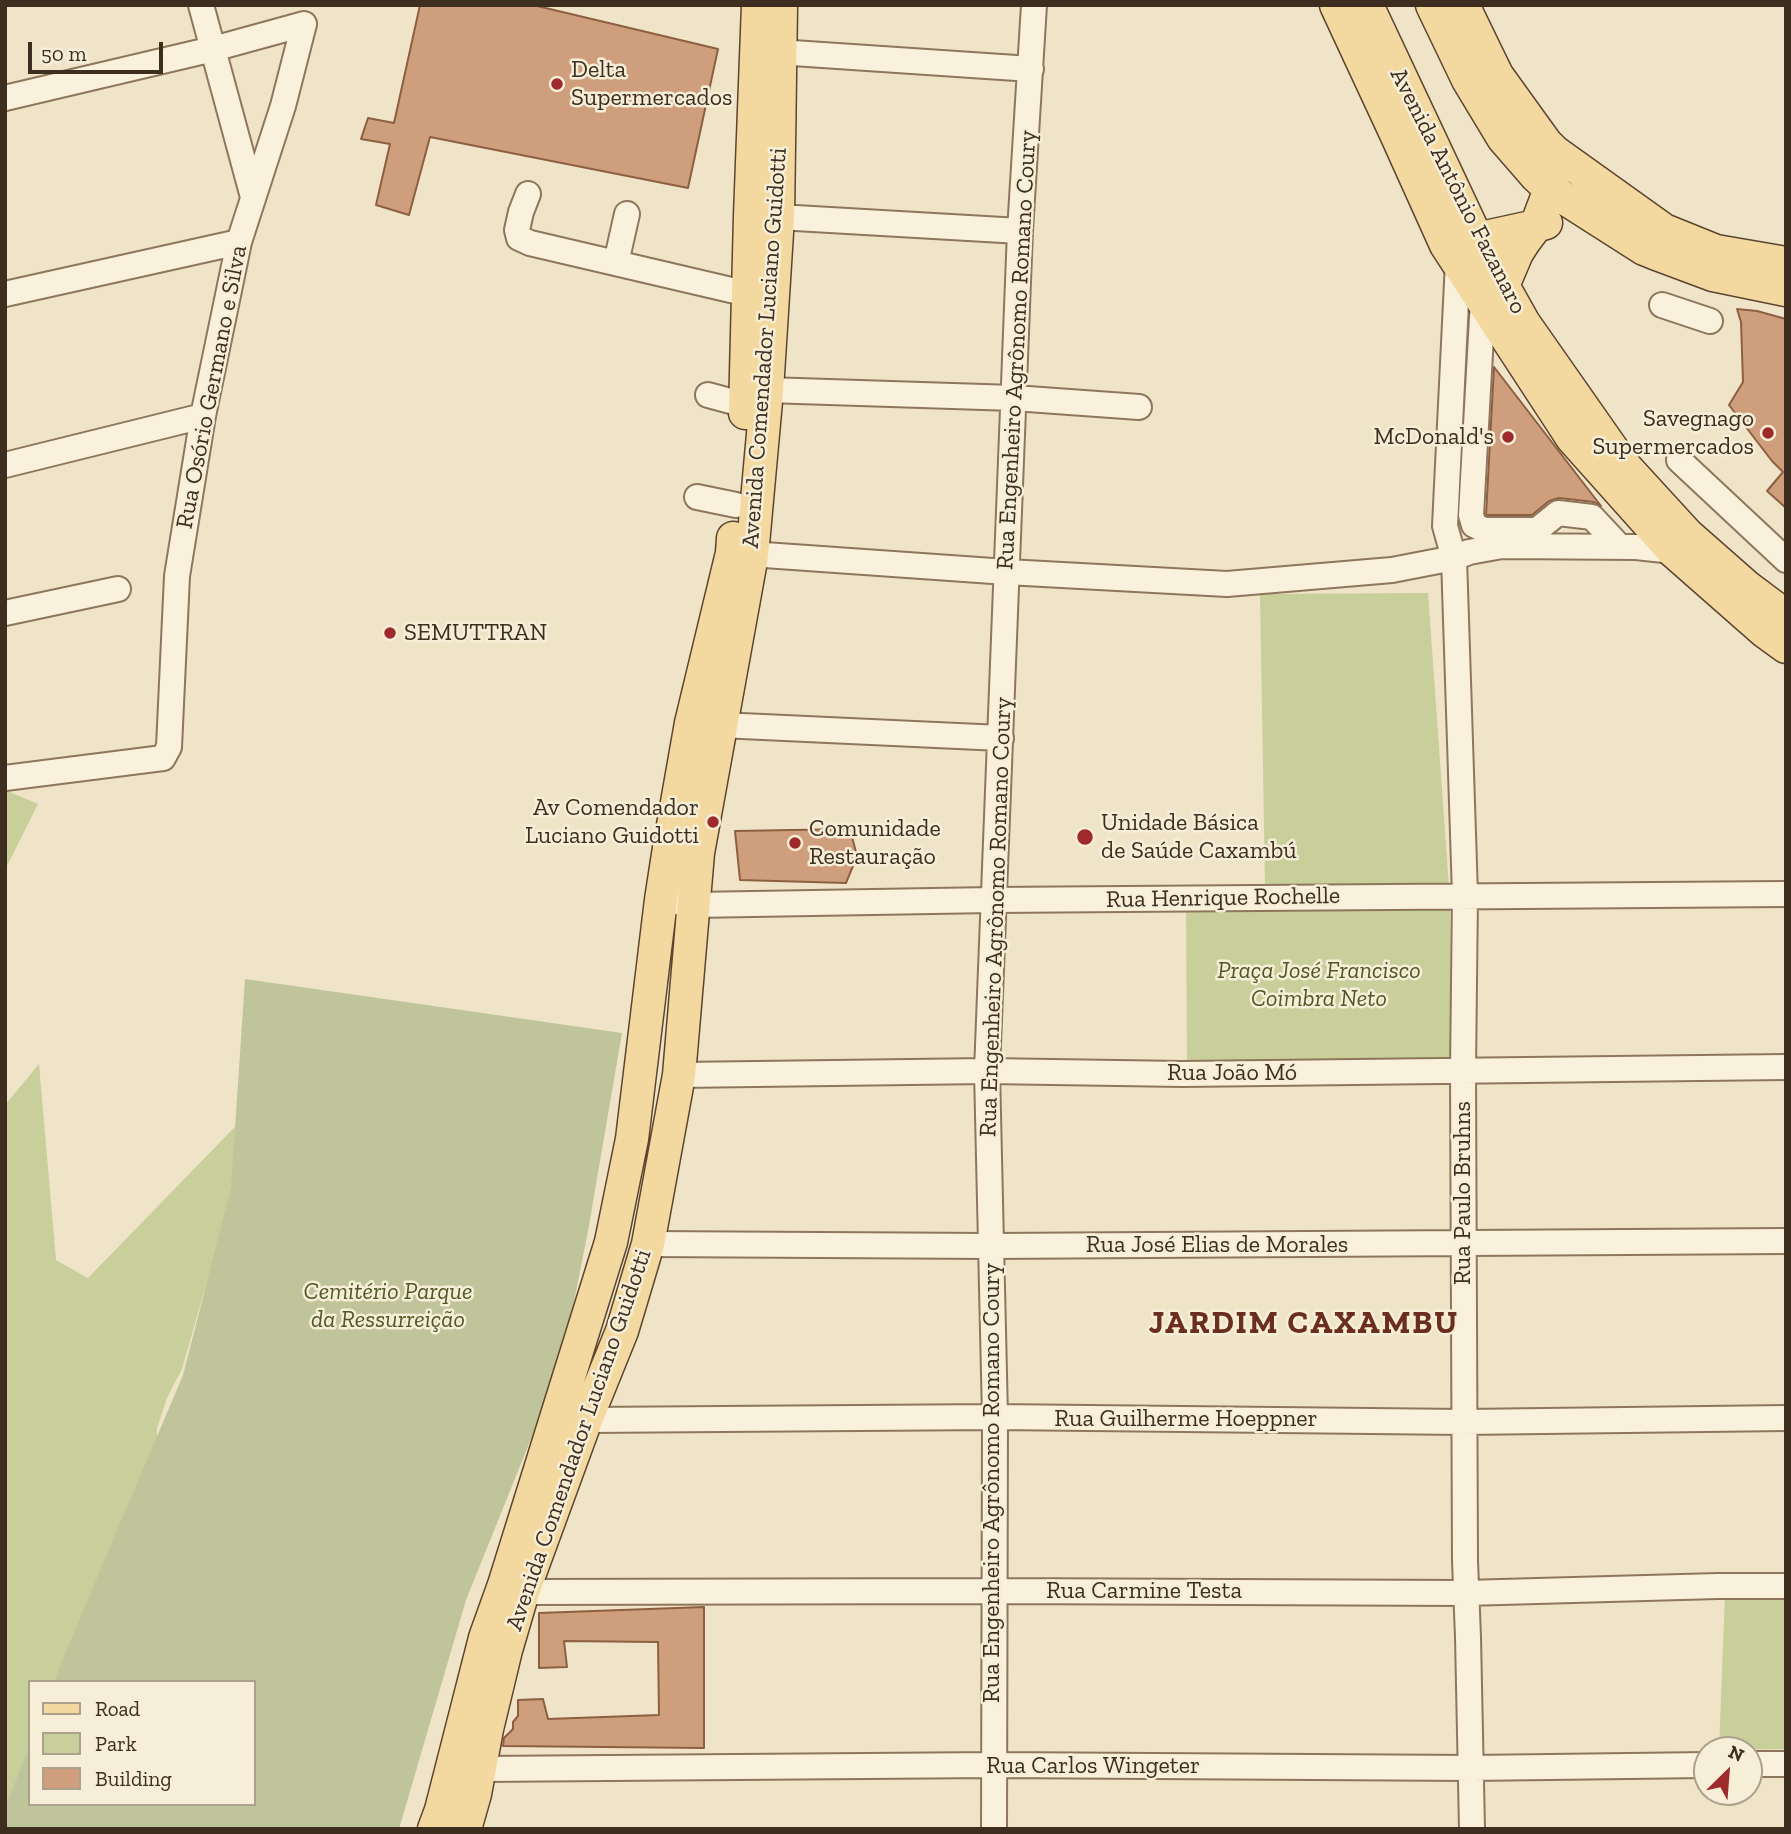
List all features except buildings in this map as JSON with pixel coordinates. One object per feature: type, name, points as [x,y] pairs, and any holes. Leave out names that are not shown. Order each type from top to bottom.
[{"type":"main road","name":"Avenida Comendador Luciano Guidotti","points":[[434,1829],[485,1638],[514,1588],[622,1331],[648,1244],[679,1075],[698,853],[720,725],[742,554],[756,397],[768,51],[758,5]]},
{"type":"main road","name":"Avenida Comendador Luciano Guidotti","points":[[768,51],[781,5]]},
{"type":"main road","name":"Avenida Antônio Fazanaro","points":[[1336,5],[1396,134],[1460,248],[1493,293],[1572,438],[1673,551],[1786,647]]},
{"type":"main road","name":"Avenida Antônio Fazanaro","points":[[1367,5],[1460,248]]},
{"type":"main road","points":[[1432,5],[1483,78],[1555,152],[1664,230],[1785,283]]},
{"type":"main road","points":[[1463,5],[1503,138],[1550,189],[1644,249],[1713,275],[1785,283]]},
{"type":"main road","points":[[1493,293],[1536,226],[1550,189],[1555,152]]},
{"type":"main road","points":[[1460,248],[1567,216],[1590,214]]},
{"type":"main road","name":"Avenida Comendador Luciano Guidotti","points":[[465,1829],[500,1676],[514,1588],[611,1242],[632,1139],[661,900],[691,723],[742,554],[736,505],[756,397],[748,294],[764,216]]},
{"type":"main road","name":"Avenida Antônio Fazanaro","points":[[1493,293],[1524,323],[1622,463],[1688,535],[1746,586],[1786,616]]},
{"type":"street","points":[[201,5],[253,198]]},
{"type":"street","name":"Rua Engenheiro Agrônomo Romano Coury","points":[[994,1829],[995,1418],[987,1071],[1020,231],[1034,5]]},
{"type":"street","name":"Rua Osório Germano e Silva","points":[[5,778],[163,758],[169,747],[177,576],[203,416],[239,242],[282,106],[304,24],[213,49]]},
{"type":"street","points":[[5,98],[213,49]]},
{"type":"street","points":[[768,51],[1031,69]]},
{"type":"street","points":[[528,194],[517,230],[519,238],[530,243],[748,294]]},
{"type":"street","points":[[616,263],[626,214]]},
{"type":"street","points":[[764,216],[1020,231]]},
{"type":"street","points":[[5,294],[239,242]]},
{"type":"street","name":"Rua Paulo Bruhns","points":[[1460,248],[1445,526],[1454,558],[1465,895],[1462,1070],[1465,1593],[1472,1829]]},
{"type":"street","points":[[1493,293],[1471,515],[1474,526],[1484,530],[1537,530],[1558,513],[1592,517],[1620,547]]},
{"type":"street","points":[[1662,305],[1710,321]]},
{"type":"street","points":[[708,395],[1014,398],[1139,407]]},
{"type":"street","points":[[5,465],[203,416]]},
{"type":"street","points":[[1679,460],[1786,559]]},
{"type":"street","points":[[697,497],[736,505]]},
{"type":"street","points":[[742,554],[1227,584],[1392,570],[1502,547],[1620,547],[1673,551]]},
{"type":"street","points":[[5,613],[118,589]]},
{"type":"street","points":[[720,725],[1001,738]]},
{"type":"street","name":"Rua Henrique Rochelle","points":[[661,900],[693,905],[1465,895],[1786,894]]},
{"type":"street","name":"Rua João Mó","points":[[679,1075],[987,1071],[1182,1074],[1786,1067]]},
{"type":"street","name":"Rua José Elias de Morales","points":[[648,1244],[990,1246],[1786,1241]]},
{"type":"street","name":"Rua Guilherme Hoeppner","points":[[586,1420],[995,1418],[1464,1422],[1786,1418]]},
{"type":"street","name":"Rua Carmine Testa","points":[[514,1588],[1465,1593],[1786,1586]]},
{"type":"street","points":[[1763,1765],[1786,1764]]},
{"type":"street","name":"Rua Carlos Wingeter","points":[[477,1781],[994,1765],[1471,1768],[1693,1765]]},
{"type":"street","points":[[477,1781],[482,1829]]},
{"type":"green space","points":[[1428,593],[1449,887],[1265,885],[1260,594]]},
{"type":"green space","points":[[5,790],[38,804],[5,870]]},
{"type":"green space","name":"Praça José Francisco Coimbra Neto","points":[[1450,905],[1451,1065],[1187,1066],[1186,906]]},
{"type":"green space","name":"Cemitério Parque da Ressurreição","points":[[245,979],[622,1033],[562,1362],[466,1600],[399,1829],[5,1829],[5,1808],[28,1750],[28,1806],[256,1806],[256,1680],[55,1680],[183,1375],[231,1188]]},
{"type":"green space","points":[[39,1064],[56,1260],[88,1278],[261,1100],[231,1185],[234,1187],[182,1369],[167,1398],[157,1428],[157,1460],[253,1680],[28,1680],[28,1782],[5,1828],[5,1105]]},
{"type":"green space","points":[[1725,1594],[1786,1595],[1786,1749],[1763,1749],[1763,1736],[1720,1736]]},
{"type":"place","name":"Delta Supermercados","points":[[557,84]]},
{"type":"place","name":"Savegnago Supermercados","points":[[1768,433]]},
{"type":"place","name":"McDonald's","points":[[1508,437]]},
{"type":"place","name":"SEMUTTRAN","points":[[390,633]]},
{"type":"place","name":"Av Comendador Luciano Guidotti","points":[[713,822]]},
{"type":"place","name":"Unidade Básica de Saúde Caxambú","points":[[1085,837]]},
{"type":"place","name":"Comunidade Restauração","points":[[795,843]]},
{"type":"district","name":"JARDIM CAXAMBU","points":[[1304,1324]]}]
